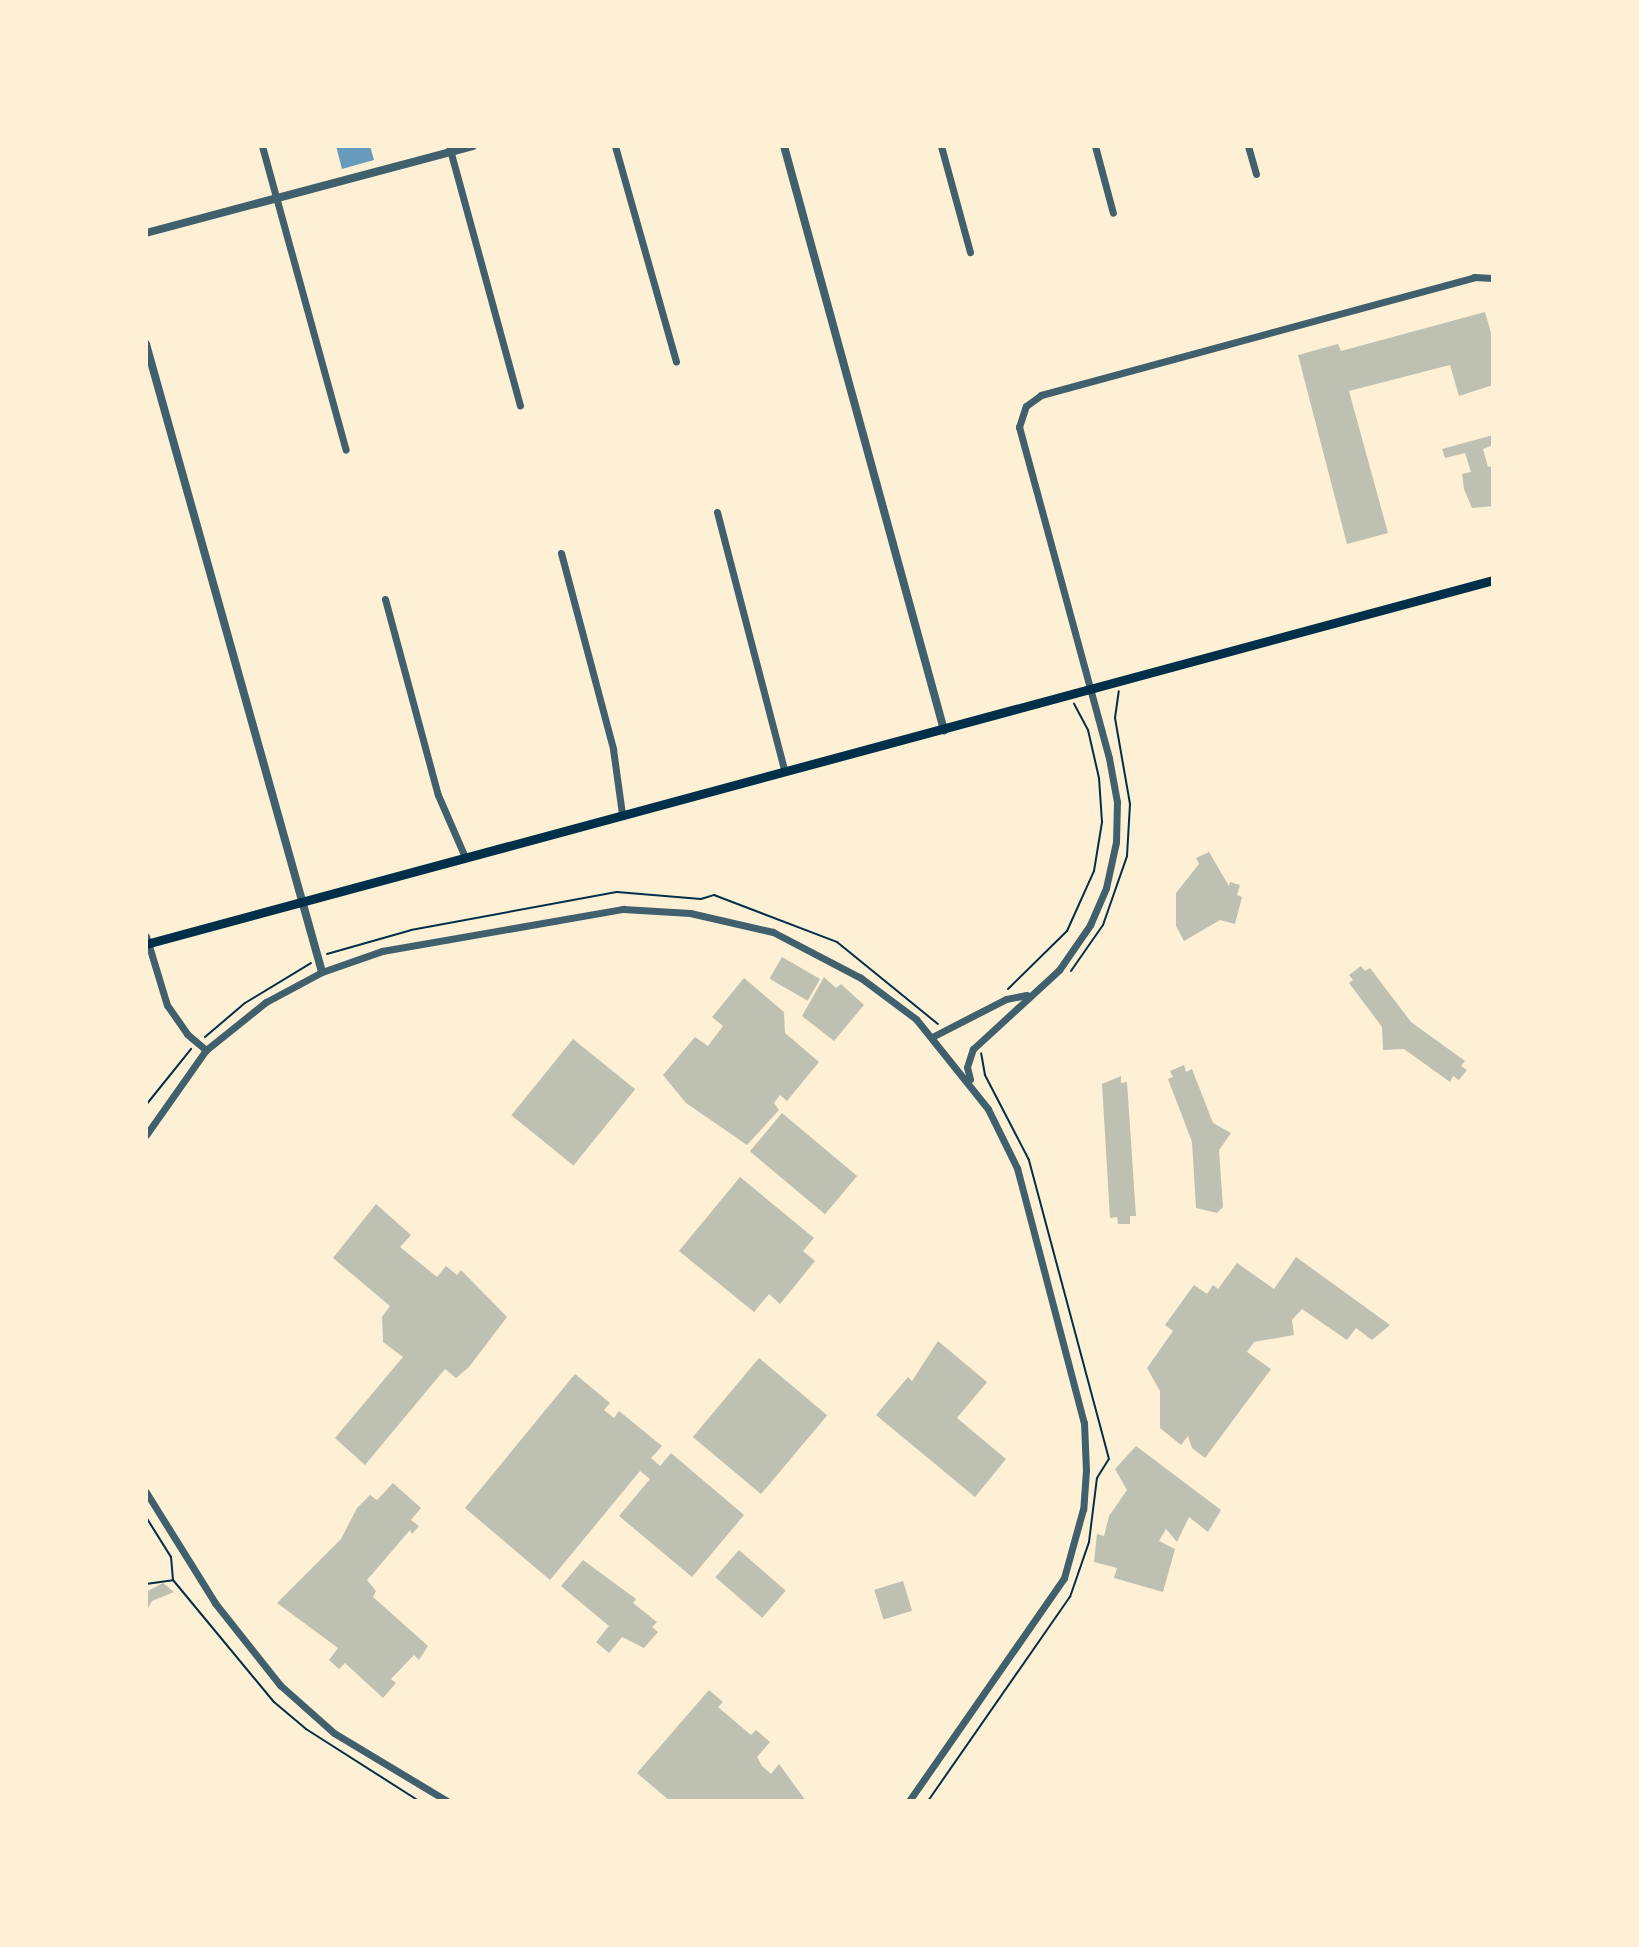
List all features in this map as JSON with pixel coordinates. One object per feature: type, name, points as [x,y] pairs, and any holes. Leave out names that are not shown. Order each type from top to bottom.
[{"type":"main road","points":[[147,941],[784,769],[944,730],[1493,580]]},
{"type":"street","points":[[262,146],[346,450]]},
{"type":"street","points":[[146,233],[450,149],[473,146]]},
{"type":"street","points":[[615,146],[676,362]]},
{"type":"street","points":[[784,146],[944,730]]},
{"type":"street","points":[[941,146],[970,252]]},
{"type":"street","points":[[1095,146],[1113,213]]},
{"type":"street","points":[[1248,146],[1256,174]]},
{"type":"street","points":[[450,149],[520,405]]},
{"type":"street","points":[[971,1084],[967,1067],[973,1049],[1016,1012],[1027,995],[1073,951],[1101,903],[1111,872],[1116,787],[1019,427],[1026,406],[1041,395],[1474,277],[1493,278]]},
{"type":"street","points":[[146,344],[299,902],[322,972]]},
{"type":"street","points":[[717,512],[784,769]]},
{"type":"street","points":[[561,553],[613,749],[622,814]]},
{"type":"street","points":[[385,599],[438,795],[465,857]]},
{"type":"street","points":[[146,1135],[206,1050],[266,1002],[322,972],[382,951],[497,928],[623,909],[690,913],[773,932],[819,953],[916,1019],[971,1084],[1017,1168],[1084,1423],[1086,1470],[1083,1509],[1064,1578],[909,1801]]},
{"type":"street","points":[[147,941],[167,1005],[206,1050]]},
{"type":"street","points":[[932,1037],[1006,999],[1027,995]]},
{"type":"street","points":[[146,1492],[215,1603],[280,1685],[334,1733],[447,1801]]},
{"type":"path","points":[[1064,978],[1103,925],[1123,875],[1130,804],[1115,718],[1118,683]]},
{"type":"path","points":[[1004,991],[1042,960],[1067,931],[1094,871],[1102,822],[1099,778],[1088,730],[1072,695]]},
{"type":"path","points":[[146,1105],[198,1043],[254,997],[317,960],[372,938],[617,892],[701,899],[714,895],[837,942],[937,1024],[952,1020]]},
{"type":"path","points":[[928,1801],[1070,1597],[1089,1542],[1097,1478],[1109,1459],[1029,1160],[985,1075],[981,1051],[987,1045]]},
{"type":"path","points":[[146,1517],[171,1557],[173,1580],[179,1592]]},
{"type":"path","points":[[146,1584],[173,1580]]},
{"type":"water","points":[[336,146],[370,146],[374,160],[342,169]]},
{"type":"building","points":[[1485,312],[1493,340],[1493,385],[1459,396],[1450,365],[1349,391],[1388,533],[1347,544],[1298,355],[1338,344],[1341,351]]},
{"type":"building","points":[[1493,435],[1493,445],[1483,449],[1488,467],[1493,466],[1493,506],[1472,508],[1462,474],[1471,472],[1465,453],[1445,458],[1442,449]]},
{"type":"building","points":[[1209,852],[1229,886],[1230,882],[1240,885],[1237,895],[1242,897],[1235,924],[1220,920],[1184,941],[1176,926],[1176,893],[1199,864],[1196,858]]},
{"type":"building","points":[[782,957],[820,979],[808,1001],[770,979]]},
{"type":"building","points":[[1361,966],[1365,971],[1370,968],[1411,1022],[1465,1061],[1461,1066],[1467,1070],[1459,1080],[1453,1076],[1450,1082],[1404,1049],[1383,1050],[1382,1027],[1349,983],[1353,980],[1349,975]]},
{"type":"building","points":[[824,977],[836,988],[841,984],[864,1005],[834,1041],[802,1016]]},
{"type":"building","points":[[744,978],[784,1012],[785,1033],[819,1062],[787,1101],[780,1095],[774,1103],[779,1110],[747,1145],[686,1103],[663,1075],[695,1037],[708,1046],[723,1026],[712,1017]]},
{"type":"building","points":[[573,1039],[635,1089],[573,1166],[511,1115]]},
{"type":"building","points":[[1184,1065],[1186,1072],[1192,1069],[1213,1123],[1231,1133],[1219,1150],[1223,1207],[1217,1213],[1196,1208],[1192,1142],[1168,1079],[1173,1077],[1170,1071]]},
{"type":"building","points":[[1121,1076],[1121,1083],[1127,1082],[1136,1216],[1130,1216],[1130,1224],[1118,1224],[1117,1217],[1110,1218],[1102,1084]]},
{"type":"building","points":[[782,1113],[857,1176],[825,1214],[750,1151]]},
{"type":"building","points":[[740,1177],[814,1238],[803,1251],[815,1261],[780,1304],[769,1294],[754,1312],[679,1251]]},
{"type":"building","points":[[376,1204],[411,1235],[400,1247],[437,1277],[446,1266],[457,1275],[461,1270],[507,1317],[469,1367],[456,1378],[445,1369],[365,1465],[335,1438],[403,1357],[383,1342],[382,1317],[390,1306],[333,1258]]},
{"type":"building","points":[[1296,1257],[1390,1325],[1372,1340],[1356,1328],[1347,1340],[1302,1309],[1292,1320],[1294,1335],[1254,1342],[1247,1352],[1271,1369],[1205,1458],[1192,1448],[1188,1436],[1181,1445],[1160,1428],[1160,1391],[1147,1368],[1173,1331],[1165,1325],[1194,1285],[1207,1294],[1213,1285],[1218,1289],[1237,1263],[1274,1289]]},
{"type":"building","points":[[938,1341],[987,1382],[957,1418],[1006,1459],[975,1497],[876,1415],[908,1377],[912,1381]]},
{"type":"building","points":[[759,1358],[827,1415],[761,1494],[693,1437]]},
{"type":"building","points":[[575,1374],[610,1403],[604,1410],[614,1418],[619,1411],[662,1446],[651,1458],[660,1466],[671,1453],[744,1515],[692,1577],[619,1516],[650,1479],[640,1471],[550,1580],[465,1508]]},
{"type":"building","points":[[1136,1446],[1221,1510],[1208,1532],[1189,1517],[1177,1542],[1166,1529],[1159,1541],[1175,1549],[1163,1592],[1114,1578],[1117,1568],[1094,1562],[1097,1534],[1104,1536],[1109,1516],[1127,1490],[1115,1469]]},
{"type":"building","points":[[393,1483],[421,1508],[411,1520],[419,1526],[412,1534],[410,1530],[367,1580],[376,1591],[373,1597],[428,1646],[419,1660],[414,1655],[391,1679],[396,1683],[383,1698],[345,1663],[339,1669],[329,1660],[338,1648],[277,1603],[341,1539],[357,1508],[370,1495],[377,1500]]},
{"type":"building","points":[[739,1550],[786,1591],[762,1618],[715,1577]]},
{"type":"building","points":[[583,1560],[636,1599],[633,1603],[657,1622],[652,1627],[658,1632],[644,1648],[622,1637],[609,1653],[596,1642],[609,1626],[561,1586]]},
{"type":"building","points":[[903,1581],[912,1611],[883,1619],[874,1590]]},
{"type":"building","points":[[163,1583],[174,1592],[152,1601],[146,1612],[146,1592]]},
{"type":"building","points":[[709,1690],[723,1702],[718,1707],[751,1735],[756,1730],[770,1742],[757,1757],[762,1766],[771,1774],[779,1764],[806,1801],[670,1801],[637,1773]]}]
